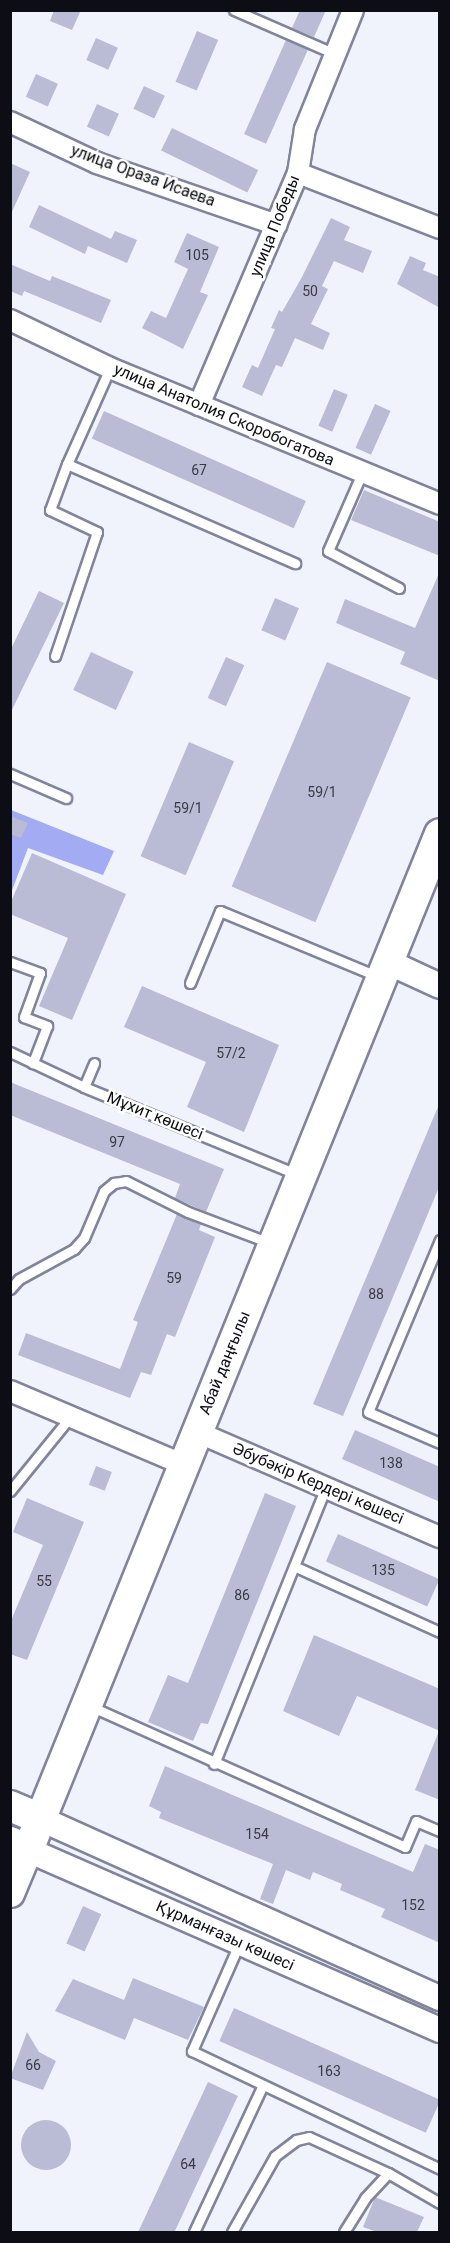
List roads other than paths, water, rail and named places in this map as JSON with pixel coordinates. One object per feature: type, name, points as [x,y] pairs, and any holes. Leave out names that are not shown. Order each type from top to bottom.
[{"type":"main road","name":"Абай даңғылы","points":[[10,1893],[19,1846],[41,1819],[440,834]]},
{"type":"main road","points":[[10,1806],[41,1819]]},
{"type":"street","name":"улица Победы","points":[[199,405],[298,173],[304,129],[352,10]]},
{"type":"street","name":"улица Ораза Исаева","points":[[10,122],[97,163],[277,225]]},
{"type":"street","points":[[298,173],[440,228]]},
{"type":"street","name":"улица Анатолия Скоробогатова","points":[[10,320],[110,368],[440,504]]},
{"type":"street","points":[[384,970],[440,986]]},
{"type":"street","points":[[10,1391],[184,1465]]},
{"type":"street","name":"Әбубәкір Кердері көшесі","points":[[197,1432],[440,1537]]},
{"type":"street","points":[[41,1819],[440,1998]]},
{"type":"street","name":"Құрманғазы көшесі","points":[[19,1846],[440,2030]]},
{"type":"lane","points":[[234,10],[333,53]]},
{"type":"lane","points":[[55,656],[97,532],[50,510],[67,464],[110,368]]},
{"type":"lane","points":[[67,464],[295,563]]},
{"type":"lane","points":[[362,473],[328,551],[399,588]]},
{"type":"lane","points":[[10,774],[66,798]]},
{"type":"lane","points":[[190,983],[220,911],[384,970]]},
{"type":"lane","points":[[10,962],[40,973],[24,1017],[47,1026],[33,1063]]},
{"type":"lane","name":"Мұхит көшесі","points":[[10,1052],[84,1087],[301,1176]]},
{"type":"lane","points":[[84,1087],[94,1063]]},
{"type":"lane","points":[[10,1289],[19,1280],[74,1249],[84,1238],[104,1191],[114,1183],[126,1181],[188,1212],[273,1244]]},
{"type":"lane","points":[[440,1240],[368,1412],[440,1443]]},
{"type":"lane","points":[[10,1491],[70,1416]]},
{"type":"lane","points":[[214,1764],[296,1567],[326,1487]]},
{"type":"lane","points":[[296,1567],[440,1632]]},
{"type":"lane","points":[[87,1705],[214,1764],[405,1847],[416,1821],[440,1831]]},
{"type":"lane","points":[[240,1942],[192,2051],[440,2169]]},
{"type":"lane","points":[[194,2232],[263,2085]]},
{"type":"lane","points":[[232,2232],[275,2156],[296,2140],[309,2137],[388,2173],[440,2203]]},
{"type":"lane","points":[[344,2232],[364,2198],[388,2173]]}]
